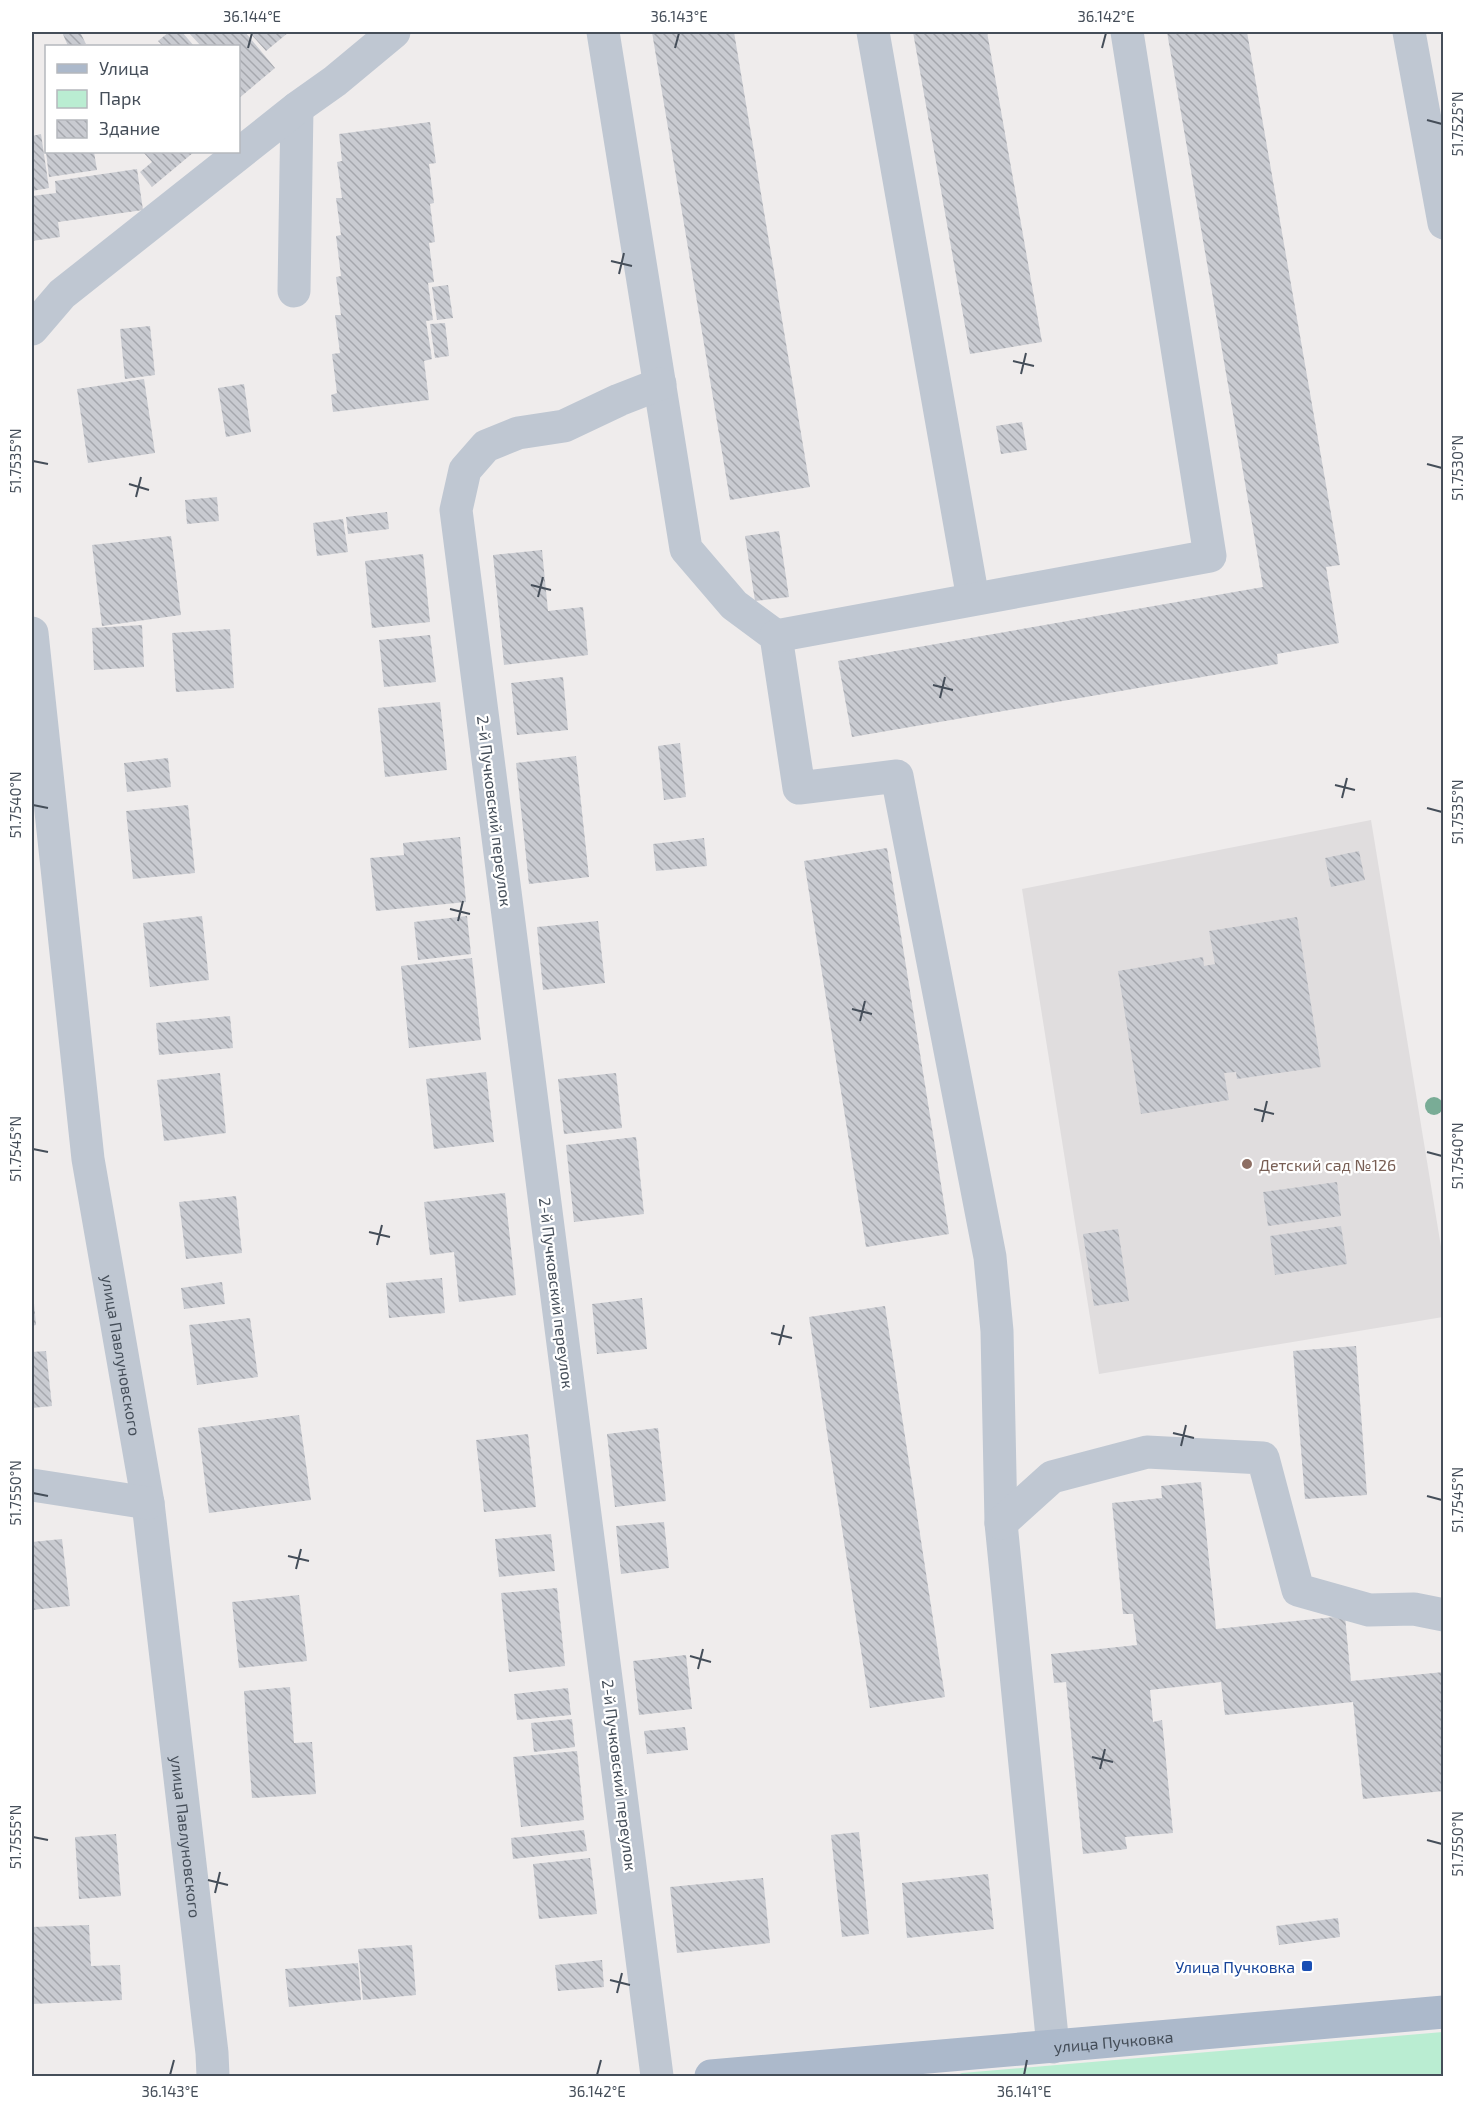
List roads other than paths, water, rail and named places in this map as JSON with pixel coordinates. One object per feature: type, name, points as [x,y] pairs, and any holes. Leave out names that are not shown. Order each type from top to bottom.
[{"type":"main road","name":"улица Пучковка","points":[[711,2076],[901,2068],[1053,2047],[1443,2012]]},
{"type":"street","points":[[32,329],[62,294],[297,108],[335,81],[394,32]]},
{"type":"street","points":[[603,32],[686,549],[734,605],[776,636],[799,788],[897,776],[990,1257],[997,1330],[1001,1523],[1053,2047]]},
{"type":"street","points":[[873,32],[973,599]]},
{"type":"street","points":[[776,636],[1210,556],[1127,32]]},
{"type":"street","points":[[1409,32],[1443,223]]},
{"type":"street","points":[[294,291],[297,108]]},
{"type":"street","name":"2-й Пучковский переулок","points":[[657,2076],[456,510],[465,470],[486,446],[518,433],[564,426],[660,384]]},
{"type":"street","name":"улица Павлуновского","points":[[32,633],[88,1159],[148,1503],[213,2076]]},
{"type":"street","points":[[1001,1523],[1052,1477],[1147,1452],[1263,1458],[1298,1590],[1369,1610],[1414,1609],[1443,1615]]},
{"type":"street","points":[[32,1485],[148,1503]]},
{"type":"place","name":"Детский сад №126","points":[[1247,1164]]},
{"type":"place","name":"Улица Пучковка","points":[[1307,1966]]}]
